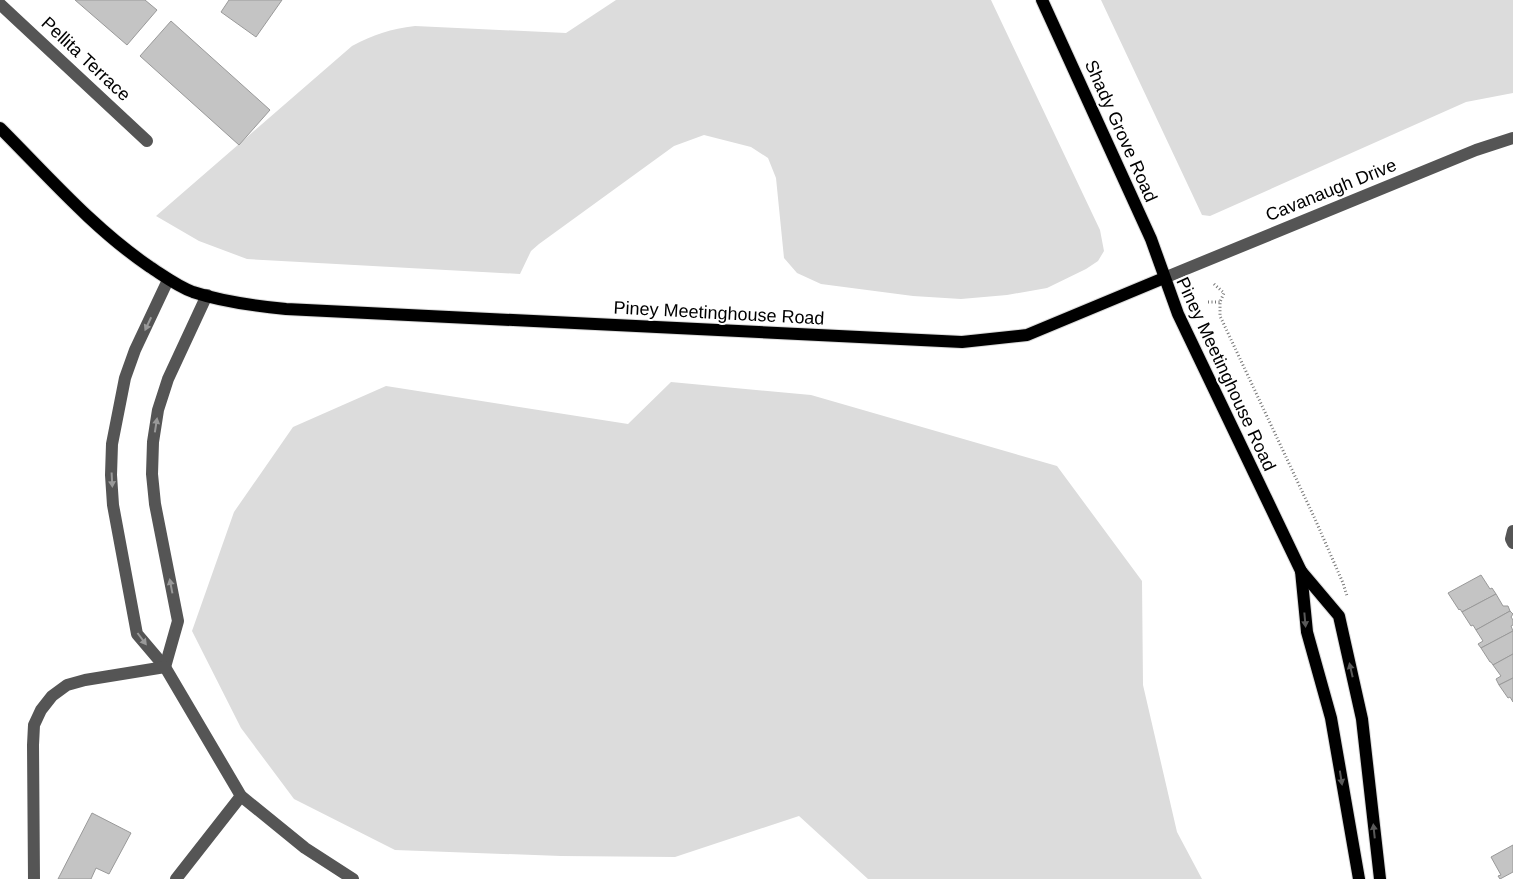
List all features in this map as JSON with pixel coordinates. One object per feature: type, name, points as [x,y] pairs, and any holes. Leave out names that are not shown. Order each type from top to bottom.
[{"type":"main road","name":"Shady Grove Road","points":[[1042,0],[1150,240],[1164,278]]},
{"type":"main road","name":"Piney Meetinghouse Road","points":[[0,128],[104,231],[133,256],[168,280],[192,292],[240,304],[286,310],[962,342],[1027,335],[1164,278],[1178,314],[1301,571],[1339,616],[1362,719],[1380,879]]},
{"type":"main road","name":"Piney Meetinghouse Road","points":[[1301,571],[1306,632],[1331,718],[1359,879]]},
{"type":"street","name":"Pellita Terrace","points":[[0,4],[147,141]]},
{"type":"street","name":"Cavanaugh Drive","points":[[1164,278],[1467,153],[1513,138]]},
{"type":"street","points":[[168,280],[124,378],[112,444],[111,475],[113,505],[137,634],[165,667],[241,796],[305,848],[354,879]]},
{"type":"street","points":[[165,667],[178,621],[155,504],[152,474],[153,442],[158,410],[168,379],[207,295]]},
{"type":"street","points":[[1513,531],[1511,539],[1513,543]]},
{"type":"street","points":[[34,879],[33,745],[34,725],[41,710],[52,696],[67,684],[165,667]]},
{"type":"street","points":[[176,879],[241,796]]},
{"type":"path","points":[[1208,302],[1220,302]]},
{"type":"shaded area","points":[[616,0],[991,0],[1100,230],[1104,251],[1098,261],[1086,269],[1047,288],[1007,295],[961,299],[913,296],[821,284],[797,273],[784,258],[776,178],[768,158],[751,147],[704,135],[674,146],[539,244],[531,251],[520,274],[247,259],[199,241],[156,216],[352,46],[360,42],[390,30],[415,26],[566,33]]},
{"type":"shaded area","points":[[1101,0],[1513,0],[1513,93],[1466,102],[1210,216],[1202,215]]},
{"type":"shaded area","points":[[671,382],[811,395],[1057,466],[1142,581],[1143,685],[1177,832],[1202,879],[868,879],[799,816],[675,857],[561,856],[395,850],[294,799],[241,728],[192,631],[234,512],[293,427],[386,386],[628,424]]},
{"type":"building","points":[[75,0],[145,0],[157,10],[127,45]]},
{"type":"building","points":[[229,0],[282,0],[256,37],[221,12]]},
{"type":"building","points":[[171,21],[270,110],[239,145],[140,56]]},
{"type":"building","points":[[1481,575],[1490,589],[1492,588],[1496,594],[1462,612],[1448,593]]},
{"type":"building","points":[[1496,594],[1503,606],[1508,606],[1510,611],[1476,630],[1462,612]]},
{"type":"building","points":[[1510,611],[1513,614],[1511,617],[1513,625],[1511,626],[1513,631],[1481,648],[1478,644],[1483,641],[1476,630]]},
{"type":"building","points":[[1513,631],[1513,654],[1493,665],[1481,648]]},
{"type":"building","points":[[1513,654],[1513,678],[1499,685],[1496,679],[1501,676],[1493,665]]},
{"type":"building","points":[[1513,678],[1513,702],[1499,685]]},
{"type":"building","points":[[92,813],[131,833],[109,874],[96,868],[91,879],[58,879]]},
{"type":"building","points":[[1513,845],[1513,872],[1500,879],[1498,876],[1501,875],[1491,857]]}]
